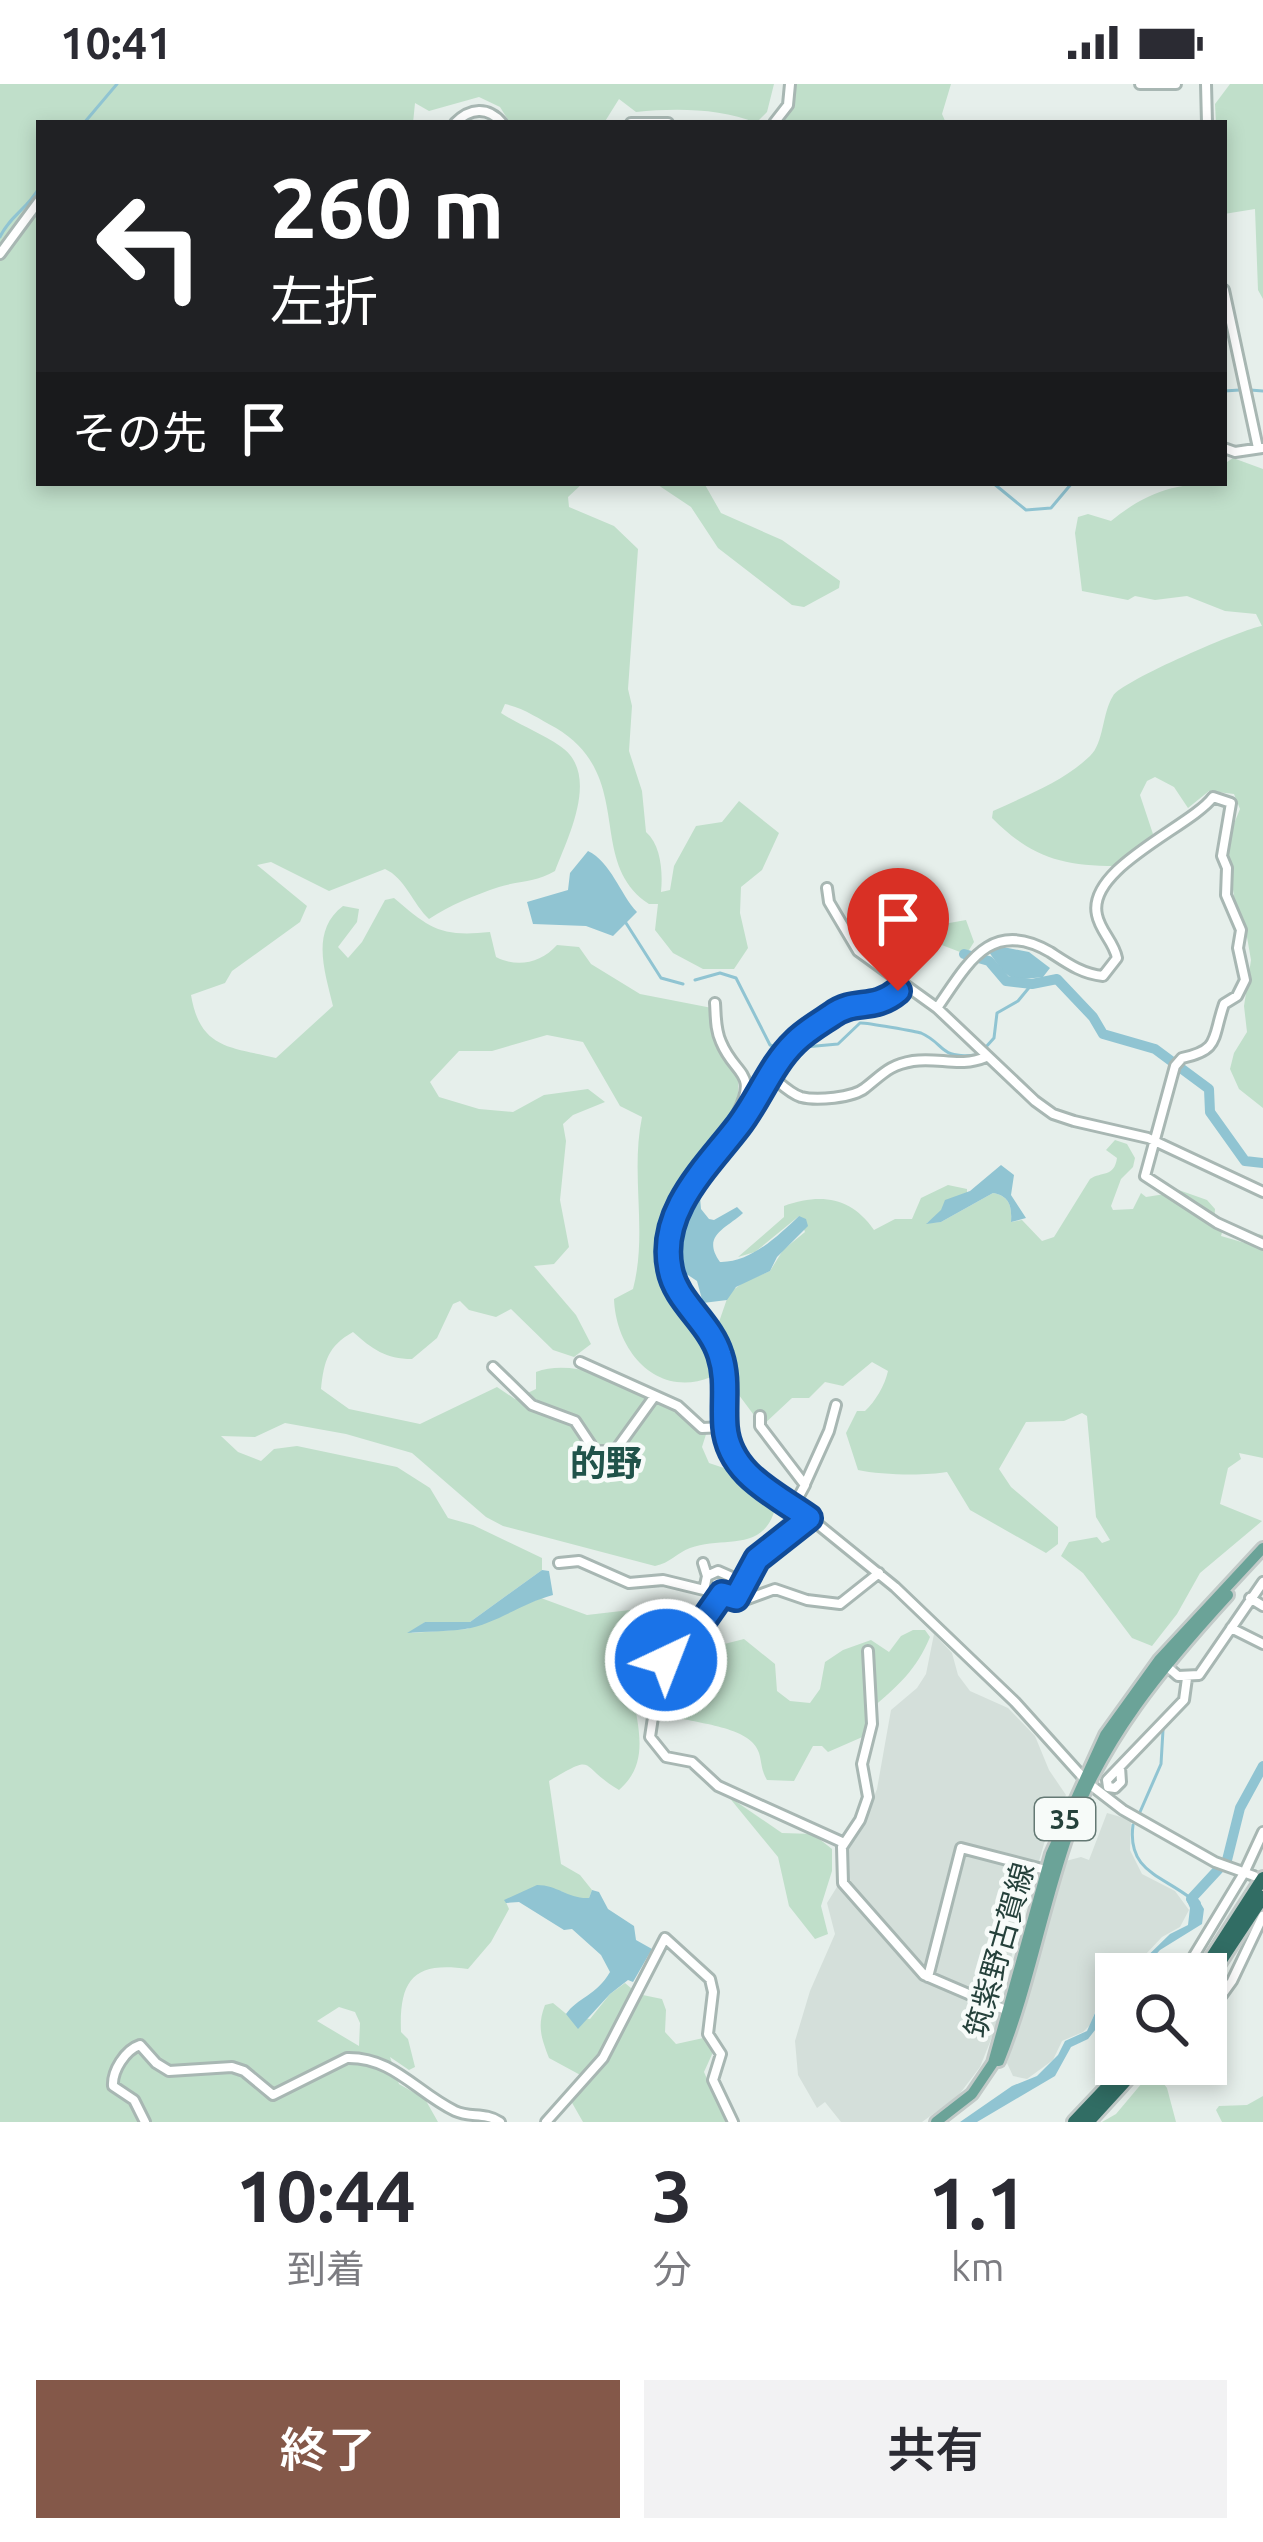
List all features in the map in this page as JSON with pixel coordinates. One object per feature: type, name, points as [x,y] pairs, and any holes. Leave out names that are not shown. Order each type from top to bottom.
[{"type":"highway","points":[[1212,1953],[1254,1876]]},
{"type":"highway","points":[[1226,1953],[1263,1897]]},
{"type":"highway","points":[[1074,2122],[1109,2085]]},
{"type":"highway","points":[[1088,2122],[1122,2085]]},
{"type":"main road","name":"筑紫野古賀線","points":[[947,2122],[973,2102],[992,2078],[1050,1871],[1105,1735],[1263,1548]]},
{"type":"main road","name":"筑紫野古賀線","points":[[1162,1663],[1263,1558]]},
{"type":"main road","name":"筑紫野古賀線","points":[[936,2122],[980,2084],[1011,2013]]},
{"type":"street","points":[[776,120],[788,105],[790,84]]},
{"type":"street","points":[[1140,84],[1176,84]]},
{"type":"street","points":[[1206,84],[1207,120]]},
{"type":"street","points":[[459,120],[482,110],[499,120]]},
{"type":"street","points":[[0,254],[36,205]]},
{"type":"street","points":[[1227,303],[1260,448],[1227,449]]},
{"type":"street","points":[[937,1008],[978,953],[1000,941],[1019,940],[1040,947],[1076,969],[1103,976],[1117,958],[1096,915],[1100,890],[1213,797],[1231,803],[1223,833],[1225,887],[1241,930],[1238,948],[1245,980],[1238,996],[1224,1004],[1210,1047],[1177,1064],[1145,1176],[1217,1223],[1263,1244]]},
{"type":"street","points":[[826,888],[829,902],[858,951],[937,1008],[1053,1114],[1156,1142],[1263,1192]]},
{"type":"street","points":[[902,986],[880,1004],[848,1005],[792,1044],[743,1120],[694,1179],[672,1234],[669,1263],[676,1288],[710,1330],[720,1352],[726,1384],[725,1427],[734,1456],[745,1473],[879,1573],[1015,1702],[1085,1781],[1123,1810],[1215,1862],[1254,1876]]},
{"type":"street","points":[[715,1003],[720,1041],[746,1078],[747,1093],[738,1112],[743,1120]]},
{"type":"street","points":[[770,1075],[792,1093],[814,1098],[863,1090],[894,1065],[932,1059],[961,1064],[986,1057]]},
{"type":"street","points":[[580,1362],[685,1410],[702,1427],[725,1427]]},
{"type":"street","points":[[493,1367],[532,1405],[575,1420],[596,1451],[615,1451],[654,1397]]},
{"type":"street","points":[[794,1507],[836,1405]]},
{"type":"street","points":[[760,1416],[763,1430],[805,1485]]},
{"type":"street","points":[[736,1598],[757,1559],[809,1518]]},
{"type":"street","points":[[559,1563],[579,1561],[629,1583],[663,1580],[745,1600],[776,1589],[807,1600],[844,1603],[879,1573]]},
{"type":"street","points":[[703,1563],[704,1590]]},
{"type":"street","points":[[707,1576],[722,1571],[743,1582]]},
{"type":"street","points":[[1187,1678],[1206,1669],[1263,1582]]},
{"type":"street","points":[[722,1594],[694,1634],[667,1656],[668,1676],[657,1691],[650,1737],[666,1757],[692,1762],[718,1786],[844,1843]]},
{"type":"street","points":[[1250,1598],[1263,1606]]},
{"type":"street","points":[[1231,1628],[1263,1644]]},
{"type":"street","points":[[868,1651],[872,1724],[862,1764],[868,1797],[844,1843],[843,1883],[928,1977],[1011,2013]]},
{"type":"street","points":[[1162,1663],[1187,1678]]},
{"type":"street","points":[[1120,1767],[1184,1700],[1187,1678]]},
{"type":"street","points":[[1198,1953],[1254,1876],[1263,1832]]},
{"type":"street","points":[[928,1977],[961,1848],[1050,1871]]},
{"type":"street","points":[[1227,1988],[1263,1916]]},
{"type":"street","points":[[546,2122],[603,2058],[665,1938],[710,1979],[708,2034],[721,2054],[713,2080],[733,2122]]},
{"type":"street","points":[[146,2122],[134,2101],[113,2086],[112,2080],[128,2050],[140,2045],[169,2071],[232,2067],[273,2095],[347,2058],[359,2058],[391,2066],[454,2110],[500,2122]]},
{"type":"shaded area","points":[[934,1634],[952,1653],[958,1675],[970,1691],[1008,1708],[1035,1736],[1066,1795],[1048,1830],[999,2000],[924,1971],[848,1882],[846,1873],[843,1850],[877,1789],[891,1710],[926,1674]]},
{"type":"shaded area","points":[[1107,1813],[1131,1820],[1130,1850],[1142,1874],[1175,1891],[1189,1910],[1180,1927],[1147,1953],[1095,1953],[1095,2012],[1090,2025],[1062,2041],[1053,2060],[1027,2079],[1013,2076],[1007,2063],[1062,1862],[1089,1860]]},
{"type":"shaded area","points":[[840,1882],[923,1977],[1002,2012],[980,2067],[958,2096],[922,2122],[841,2122],[825,2102],[817,2108],[798,2075],[795,2041],[835,1934],[827,1903]]},
{"type":"green space","points":[[0,84],[774,84],[767,112],[759,120],[697,110],[636,112],[619,99],[606,120],[508,120],[500,107],[479,97],[429,111],[415,103],[413,120],[36,120],[36,197],[0,245]]},
{"type":"green space","points":[[790,84],[951,84],[942,114],[945,120],[778,120]]},
{"type":"green space","points":[[1230,84],[1263,84],[1263,299],[1258,290],[1255,209],[1227,214],[1227,120],[1216,120],[1215,104]]},
{"type":"green space","points":[[36,212],[36,486],[580,486],[568,497],[569,507],[614,526],[638,549],[628,689],[632,706],[629,751],[642,791],[646,832],[660,859],[661,892],[670,890],[674,866],[696,826],[722,822],[739,801],[779,833],[762,870],[741,887],[740,913],[748,948],[734,969],[703,969],[673,953],[655,930],[658,904],[649,904],[630,886],[619,866],[596,770],[581,748],[556,728],[505,704],[501,713],[560,746],[578,772],[578,806],[555,871],[481,893],[429,919],[385,869],[329,891],[271,862],[257,865],[307,906],[300,922],[232,971],[225,983],[191,995],[195,1013],[210,1036],[231,1047],[276,1058],[333,1006],[323,940],[333,916],[343,906],[359,909],[357,922],[338,947],[348,958],[385,900],[394,898],[417,917],[448,932],[490,932],[496,957],[504,960],[536,960],[557,945],[579,947],[591,964],[640,994],[712,1008],[719,1042],[739,1071],[737,1111],[714,1140],[699,1185],[693,1188],[677,1284],[708,1341],[711,1377],[691,1382],[657,1376],[643,1366],[622,1336],[614,1299],[633,1289],[637,1268],[642,1117],[620,1106],[583,1042],[547,1035],[492,1051],[459,1051],[430,1082],[439,1097],[479,1109],[513,1112],[544,1095],[588,1089],[605,1102],[563,1124],[566,1141],[560,1200],[569,1247],[554,1264],[534,1266],[576,1315],[591,1344],[574,1357],[553,1350],[511,1309],[496,1317],[469,1310],[460,1301],[453,1304],[437,1338],[412,1359],[380,1352],[353,1332],[345,1337],[329,1355],[321,1389],[349,1409],[420,1424],[497,1387],[515,1399],[536,1389],[536,1372],[554,1368],[596,1373],[698,1418],[708,1428],[702,1447],[709,1463],[727,1469],[775,1509],[769,1523],[752,1538],[690,1548],[655,1566],[503,1526],[486,1517],[412,1453],[285,1423],[255,1437],[221,1436],[238,1452],[261,1461],[274,1449],[297,1446],[397,1467],[430,1488],[448,1518],[542,1558],[542,1570],[470,1622],[425,1622],[411,1633],[467,1629],[541,1598],[587,1615],[630,1610],[650,1622],[626,1689],[633,1695],[638,1721],[635,1769],[619,1790],[587,1765],[549,1781],[561,1864],[580,1875],[592,1890],[589,1898],[574,1898],[561,1891],[505,1900],[509,1909],[491,1942],[468,1969],[423,1971],[407,1987],[401,2032],[408,2039],[415,2067],[409,2070],[390,2057],[399,2084],[425,2099],[438,2122],[0,2122],[0,259]],"holes":[[[339,2007],[355,2012],[360,2023],[359,2046],[317,2021]]]},
{"type":"green space","points":[[1233,458],[1263,469],[1263,1108],[1239,1089],[1230,1069],[1247,1032],[1244,1006],[1251,960],[1228,855],[1240,809],[1234,794],[1209,791],[1188,808],[1174,787],[1155,777],[1147,781],[1140,795],[1153,834],[1115,866],[1047,856],[1020,842],[992,818],[993,811],[1056,781],[1090,756],[1109,703],[1121,689],[1184,656],[1262,626],[1256,614],[1225,611],[1187,596],[1128,600],[1082,591],[1075,533],[1078,517],[1088,514],[1111,521],[1163,491],[1227,486],[1227,462]]},
{"type":"green space","points":[[660,486],[706,486],[721,513],[782,540],[840,581],[839,588],[804,607],[792,605],[718,548],[691,507]]},
{"type":"green space","points":[[966,920],[974,942],[969,950],[960,952],[934,942],[927,927]]},
{"type":"green space","points":[[1115,1140],[1127,1144],[1135,1158],[1121,1179],[1113,1210],[1133,1209],[1141,1193],[1146,1197],[1173,1188],[1207,1200],[1215,1209],[1214,1226],[1223,1229],[1221,1236],[1245,1243],[1252,1233],[1263,1235],[1263,1458],[1239,1453],[1241,1459],[1228,1468],[1220,1504],[1262,1521],[1200,1573],[1152,1646],[1132,1638],[1083,1573],[1061,1556],[1069,1542],[1097,1537],[1102,1543],[1110,1540],[1096,1517],[1087,1416],[1026,1422],[999,1469],[1011,1487],[1058,1527],[1058,1544],[1046,1553],[970,1510],[947,1472],[858,1470],[846,1433],[857,1411],[865,1411],[876,1398],[888,1371],[872,1362],[843,1386],[825,1382],[809,1398],[792,1398],[762,1426],[727,1379],[732,1362],[729,1350],[723,1353],[719,1322],[729,1293],[770,1271],[783,1250],[805,1232],[799,1216],[755,1252],[738,1257],[784,1217],[784,1206],[834,1201],[855,1210],[874,1230],[895,1219],[912,1219],[921,1198],[948,1185],[967,1189],[967,1193],[927,1223],[941,1222],[993,1193],[1009,1203],[1011,1222],[1022,1220],[1042,1241],[1054,1237],[1090,1179],[1113,1169],[1117,1158],[1106,1150]]},
{"type":"green space","points":[[925,1630],[930,1637],[906,1676],[871,1709],[867,1735],[828,1752],[813,1746],[794,1781],[767,1780],[759,1753],[745,1737],[672,1716],[665,1703],[693,1652],[744,1639],[775,1664],[777,1691],[790,1701],[810,1703],[820,1689],[825,1662],[871,1640],[889,1652],[901,1636]]},
{"type":"green space","points":[[728,1796],[782,1833],[813,1834],[832,1849],[832,1871],[821,1906],[828,1934],[815,1939],[789,1906],[778,1857]]},
{"type":"green space","points":[[625,1983],[638,1994],[662,1999],[665,2032],[676,2044],[708,2037],[714,2050],[704,2072],[726,2122],[583,2122],[571,2101],[584,2077],[549,2058],[541,2032],[545,2005],[553,2003],[570,2017],[590,2019]]},
{"type":"green space","points":[[1140,2085],[1165,2085],[1176,2122],[1102,2122],[1116,2114]]},
{"type":"green space","points":[[1263,2096],[1263,2122],[1222,2122],[1216,2110],[1247,2105]]},
{"type":"water","points":[[588,851],[603,863],[637,912],[613,936],[586,926],[533,924],[527,902],[568,890],[570,873]]},
{"type":"water","points":[[1003,947],[1029,952],[1050,968],[1043,977],[1011,977],[989,952]]},
{"type":"water","points":[[1001,1165],[1014,1175],[1011,1195],[1026,1218],[1011,1222],[1009,1203],[993,1193],[941,1222],[926,1224],[945,1200],[970,1191]]},
{"type":"water","points":[[699,1185],[701,1209],[709,1219],[737,1207],[743,1213],[714,1239],[720,1262],[753,1253],[799,1216],[808,1226],[777,1257],[770,1271],[736,1287],[727,1300],[703,1303],[697,1281],[682,1271],[681,1246],[693,1188]]},
{"type":"water","points":[[542,1570],[549,1571],[553,1595],[476,1626],[407,1633],[425,1622],[470,1622]]},
{"type":"water","points":[[537,1885],[582,1898],[589,1898],[592,1890],[599,1892],[608,1909],[634,1926],[636,1940],[652,1949],[633,1982],[628,1980],[610,1994],[578,2029],[566,2014],[610,1972],[601,1955],[572,1929],[564,1930],[519,1902],[504,1900]]},
{"type":"water","points":[[1194,1892],[1204,1909],[1202,1924],[1151,1953],[1188,1925],[1186,1899]]},
{"type":"water","points":[[1095,2013],[1095,2030],[1071,2047],[1055,2076],[977,2122],[960,2122],[1012,2086],[1037,2076],[1065,2041],[1087,2031]]},
{"type":"waterway","points":[[87,120],[117,84]]},
{"type":"waterway","points":[[0,237],[36,192]]},
{"type":"waterway","points":[[1227,391],[1240,390]]},
{"type":"waterway","points":[[1250,390],[1263,391]]},
{"type":"waterway","points":[[997,486],[1026,510],[1051,508],[1069,486]]},
{"type":"waterway","points":[[626,923],[661,978],[683,984]]},
{"type":"waterway","points":[[964,954],[989,961],[1006,981],[1032,984],[1057,979],[1103,1034],[1155,1049],[1209,1089],[1210,1112],[1245,1161],[1263,1163]]},
{"type":"waterway","points":[[695,980],[720,973],[736,978],[770,1045],[784,1049]]},
{"type":"waterway","points":[[985,1048],[994,1038],[997,1013],[1018,1001],[1032,984]]},
{"type":"waterway","points":[[794,1048],[838,1044],[864,1023],[921,1033],[948,1053],[976,1055]]},
{"type":"waterway","points":[[1140,1812],[1161,1764],[1163,1730]]},
{"type":"waterway","points":[[1196,1904],[1191,1899],[1227,1860],[1240,1808],[1263,1766]]},
{"type":"waterway","points":[[1133,1825],[1132,1840],[1140,1862],[1189,1897]]},
{"type":"district","name":"的野","points":[[606,1462]]},
{"type":"route","points":[[666,1660],[694,1634],[722,1594],[736,1598],[757,1559],[809,1518],[750,1478],[730,1447],[720,1352],[710,1330],[676,1288],[670,1269],[672,1234],[684,1195],[743,1120],[792,1044],[848,1005],[880,1004],[898,991]]}]
